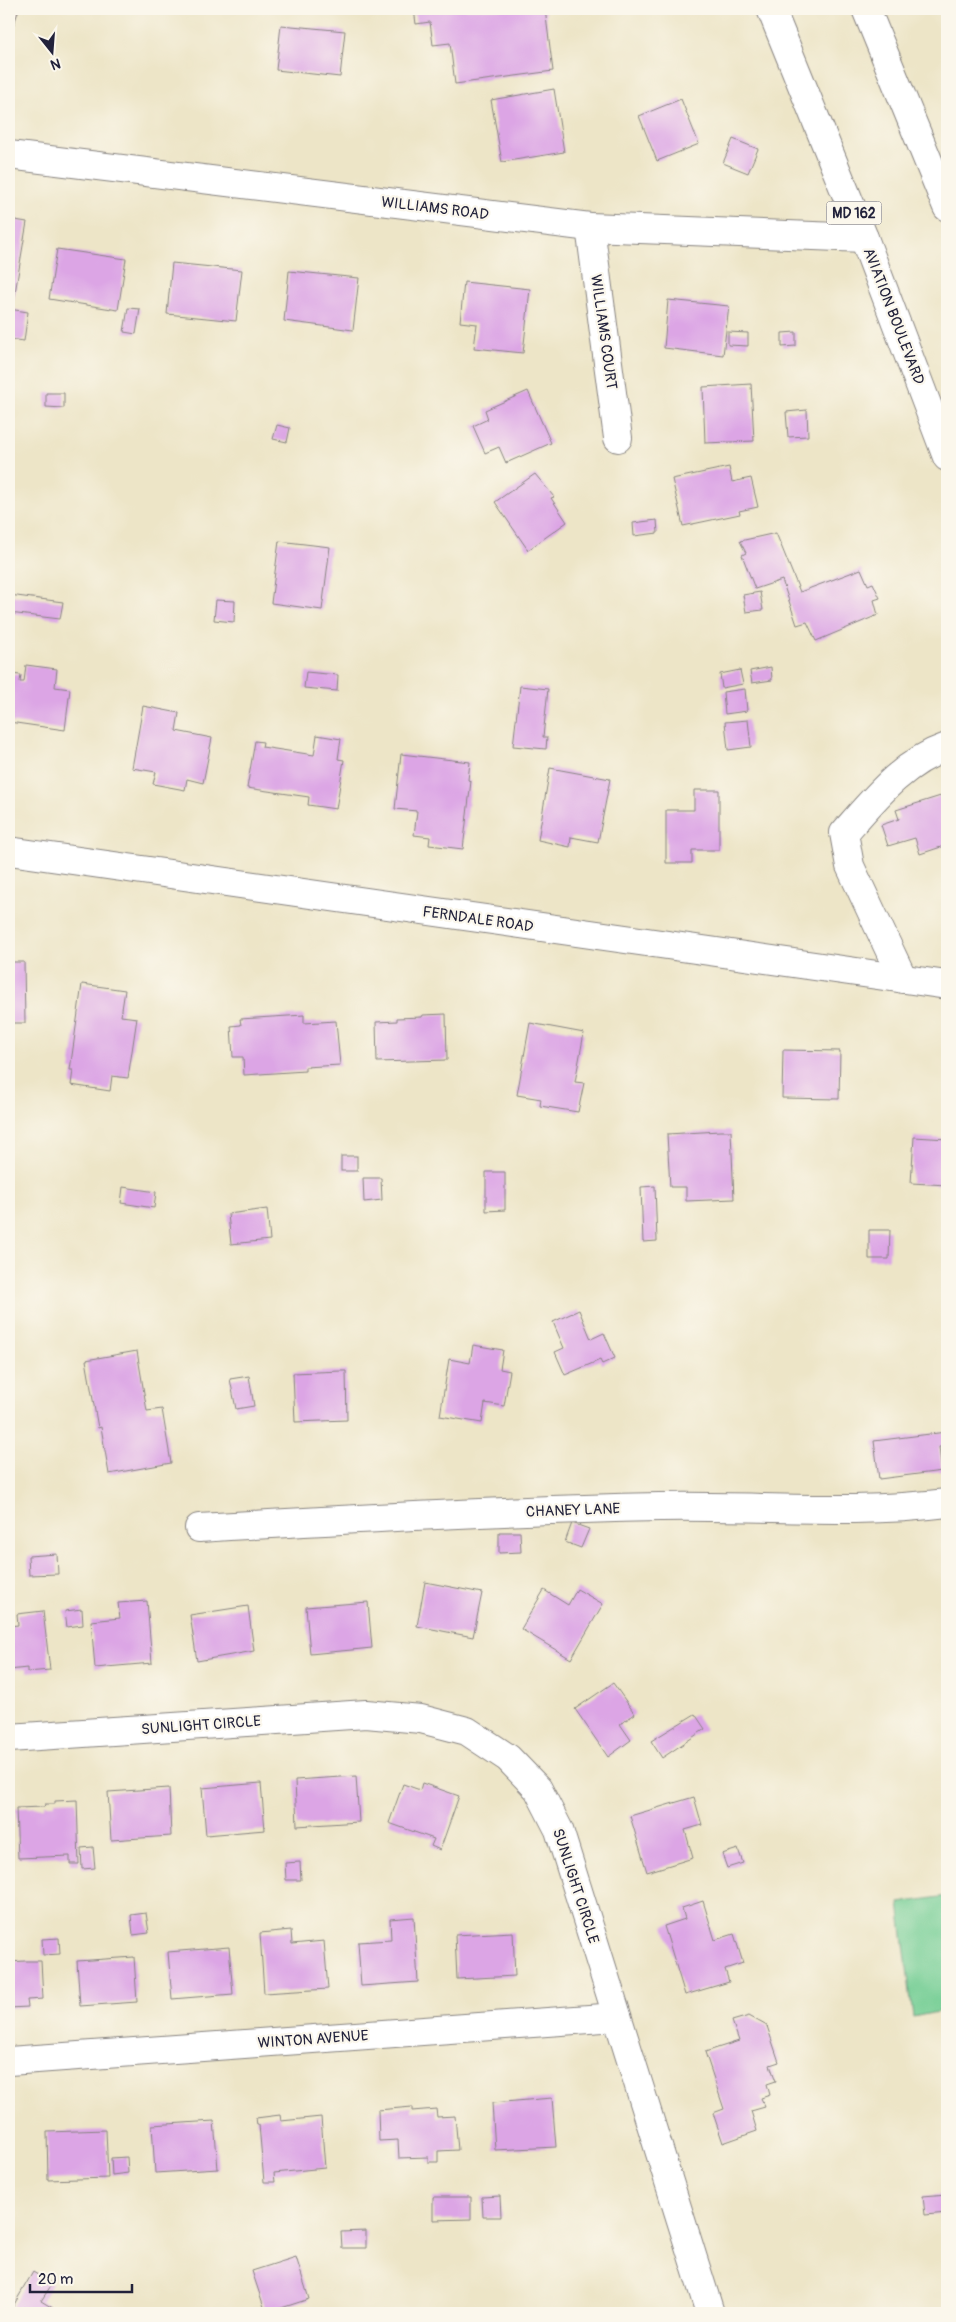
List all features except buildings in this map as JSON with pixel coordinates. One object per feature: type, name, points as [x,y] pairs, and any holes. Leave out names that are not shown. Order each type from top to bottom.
[{"type":"street","name":"AVIATION BOULEVARD","points":[[771,9],[864,238],[947,456]]},
{"type":"street","points":[[866,9],[947,207]]},
{"type":"street","name":"WILLIAMS ROAD","points":[[9,155],[590,227],[864,238]]},
{"type":"street","name":"WILLIAMS COURT","points":[[590,227],[618,438]]},
{"type":"street","points":[[903,979],[850,866],[844,833],[880,793],[905,769],[947,747]]},
{"type":"street","name":"FERNDALE ROAD","points":[[9,851],[947,985]]},
{"type":"street","name":"CHANEY LANE","points":[[199,1528],[486,1512],[663,1507],[832,1511],[947,1503]]},
{"type":"street","name":"SUNLIGHT CIRCLE","points":[[9,1738],[366,1714],[421,1719],[467,1731],[508,1758],[538,1788],[559,1830],[710,2313]]},
{"type":"street","name":"WINTON AVENUE","points":[[9,2061],[617,2017]]},
{"type":"green space","points":[[947,1896],[947,2010],[913,2017],[899,1903]]}]
